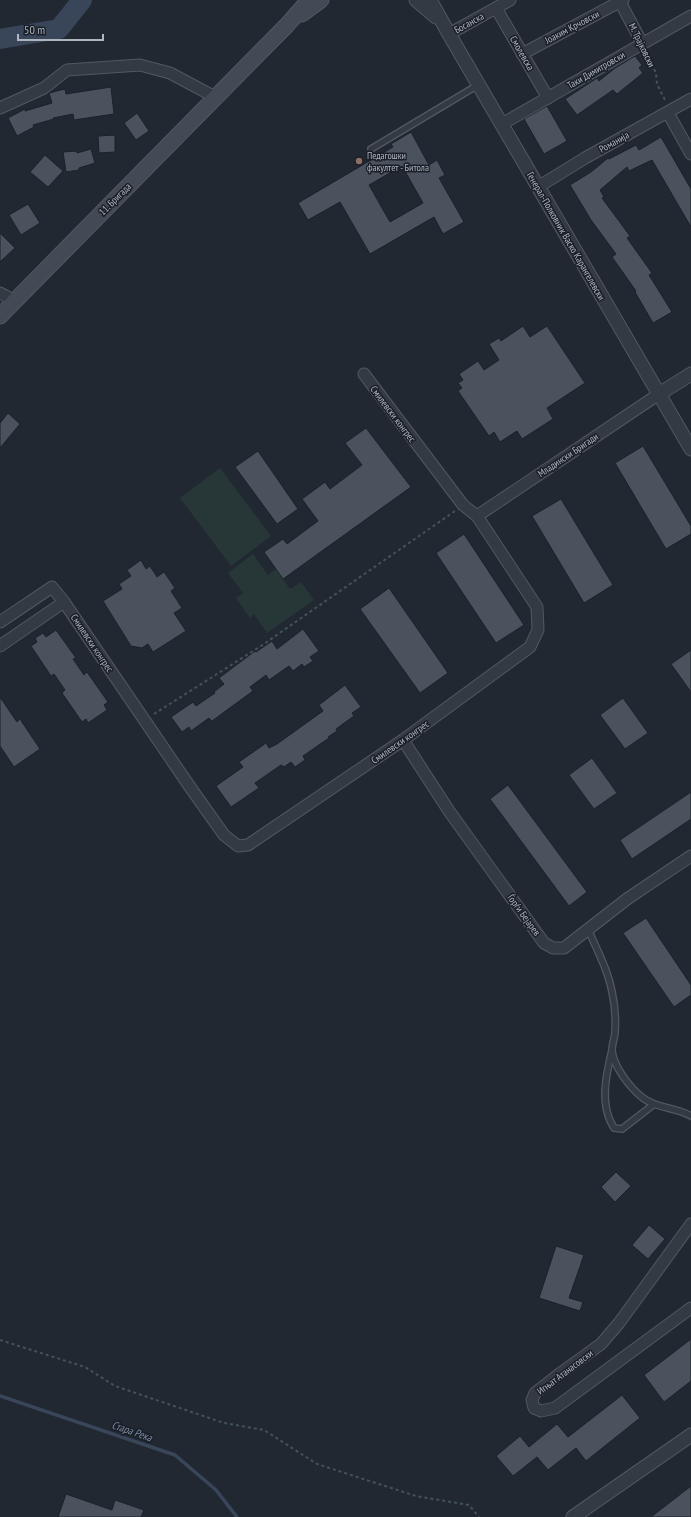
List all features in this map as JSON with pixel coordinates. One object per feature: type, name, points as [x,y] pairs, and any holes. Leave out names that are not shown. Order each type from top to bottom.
[{"type":"main road","name":"11. Бригада","points":[[0,316],[287,25],[309,0]]},
{"type":"main road","name":"11. Бригада","points":[[287,25],[321,0]]},
{"type":"street","name":"Генерал-Полковник Васко Карангелевски","points":[[416,0],[442,23]]},
{"type":"street","name":"Генерал-Полковник Васко Карангелевски","points":[[430,0],[478,85],[691,449]]},
{"type":"street","name":"Босанска","points":[[449,34],[510,0]]},
{"type":"street","name":"М. Трајковски","points":[[620,1],[642,43]]},
{"type":"street","name":"Јоаким Крчовски","points":[[522,54],[620,1]]},
{"type":"street","name":"Смолевска","points":[[496,8],[548,98]]},
{"type":"street","name":"Таки Димитровски","points":[[502,124],[691,16]]},
{"type":"street","points":[[0,108],[44,88],[67,70],[140,65],[170,73],[215,98]]},
{"type":"street","name":"Романија","points":[[538,187],[585,158],[691,99]]},
{"type":"street","points":[[668,113],[691,154]]},
{"type":"street","points":[[0,293],[15,301]]},
{"type":"street","name":"Смилевски конгрес","points":[[0,622],[52,587],[64,602],[190,787],[224,834],[238,846],[248,845],[403,740],[530,647],[538,630],[536,607],[477,516],[463,505],[364,374]]},
{"type":"street","points":[[659,394],[691,374]]},
{"type":"street","name":"Младински Бригади","points":[[477,516],[659,394]]},
{"type":"street","points":[[0,646],[64,602]]},
{"type":"street","name":"Ѓорѓи Бејарев","points":[[403,740],[449,811],[544,943],[553,948],[564,948],[627,899],[691,856]]},
{"type":"street","name":"Игњат Атанасовски","points":[[691,1224],[602,1344],[535,1393],[532,1400],[534,1408],[542,1411],[555,1408],[691,1308]]},
{"type":"street","points":[[573,1517],[691,1435]]},
{"type":"lane","points":[[371,149],[478,85]]},
{"type":"lane","points":[[588,929],[606,968],[612,992],[616,1020],[605,1092],[610,1121],[614,1128],[622,1129],[653,1105]]},
{"type":"lane","points":[[612,1050],[622,1075],[642,1098],[653,1105],[671,1108],[691,1116]]},
{"type":"path","name":"М. Трајковски","points":[[642,43],[656,73],[657,84],[668,105],[668,113]]},
{"type":"path","points":[[144,720],[261,646],[463,505]]},
{"type":"path","points":[[0,1340],[85,1367],[115,1386],[224,1423],[264,1430],[317,1464],[416,1496],[469,1505],[480,1517]]},
{"type":"shaded area","points":[[220,468],[271,536],[231,566],[180,498]]},
{"type":"shaded area","points":[[253,554],[268,575],[276,569],[290,589],[301,582],[314,600],[267,633],[254,614],[250,618],[236,598],[243,593],[228,573]]},
{"type":"building","points":[[635,56],[642,65],[639,68],[643,73],[617,94],[613,90],[577,115],[565,99],[597,78],[599,81],[615,68]]},
{"type":"building","points":[[111,87],[114,114],[74,120],[73,114],[53,118],[54,119],[33,125],[34,127],[17,136],[8,118],[25,109],[25,111],[52,103],[49,93],[65,89],[66,94]]},
{"type":"building","points":[[547,106],[567,141],[544,154],[524,119]]},
{"type":"building","points":[[137,113],[149,131],[136,140],[124,123]]},
{"type":"building","points":[[411,132],[429,165],[437,160],[445,175],[439,178],[464,222],[443,234],[434,217],[370,254],[340,202],[308,220],[298,203],[393,147],[391,144]],"holes":[[[402,166],[423,203],[390,222],[369,185]]]},
{"type":"building","points":[[115,135],[115,152],[99,153],[98,136]]},
{"type":"building","points":[[661,137],[691,189],[691,227],[652,160],[629,171],[627,167],[600,190],[604,197],[602,198],[630,236],[627,238],[652,273],[649,275],[672,312],[653,323],[635,292],[636,291],[612,257],[616,254],[591,220],[570,185],[591,172],[608,158],[609,159],[636,145],[639,150]]},
{"type":"building","points":[[91,149],[95,163],[79,168],[79,170],[66,172],[63,152],[77,151],[77,153]]},
{"type":"building","points":[[45,155],[63,171],[48,187],[30,172]]},
{"type":"building","points":[[28,204],[40,223],[21,235],[9,215]]},
{"type":"building","points":[[0,233],[15,248],[0,262]]},
{"type":"building","points":[[523,326],[530,337],[547,326],[585,383],[547,408],[553,419],[522,439],[517,431],[500,442],[494,432],[489,436],[458,391],[462,388],[458,383],[463,380],[459,374],[478,361],[484,370],[499,360],[489,344],[499,338],[501,341]]},
{"type":"building","points":[[8,413],[20,424],[0,448],[0,423]]},
{"type":"building","points":[[366,428],[411,487],[283,579],[264,552],[283,539],[287,544],[318,521],[302,499],[325,482],[330,489],[362,465],[345,443]]},
{"type":"building","points":[[643,446],[691,526],[691,534],[666,549],[615,463]]},
{"type":"building","points":[[258,451],[298,509],[277,524],[235,467]]},
{"type":"building","points":[[561,499],[613,585],[584,603],[532,516]]},
{"type":"building","points":[[464,534],[524,625],[496,643],[436,553]]},
{"type":"building","points":[[141,560],[146,569],[150,566],[157,577],[164,572],[175,588],[171,591],[182,608],[174,613],[186,631],[153,652],[148,644],[142,648],[131,646],[103,601],[122,589],[119,584],[131,576],[127,570]]},
{"type":"building","points":[[389,588],[448,673],[420,693],[360,609]]},
{"type":"building","points":[[303,629],[319,651],[310,657],[313,661],[304,667],[302,664],[293,671],[289,666],[269,680],[266,675],[250,687],[253,691],[212,721],[209,718],[191,731],[189,727],[182,732],[171,717],[193,702],[196,706],[215,693],[214,692],[224,684],[219,678],[255,651],[256,652],[272,641],[277,649]]},
{"type":"building","points":[[56,630],[76,658],[73,659],[84,675],[87,672],[108,702],[104,705],[107,710],[88,723],[86,719],[82,722],[62,693],[65,690],[54,674],[51,676],[31,646],[37,642],[35,638],[43,633],[46,637]]},
{"type":"building","points":[[691,650],[691,692],[671,664]]},
{"type":"building","points":[[345,685],[361,707],[352,713],[354,716],[336,729],[337,731],[328,737],[329,738],[303,756],[305,760],[295,767],[291,762],[284,767],[281,765],[255,783],[259,788],[231,807],[216,786],[243,767],[239,762],[266,743],[269,748],[277,744],[323,711],[319,705]]},
{"type":"building","points":[[0,697],[17,722],[20,719],[40,749],[14,767],[0,746]]},
{"type":"building","points":[[623,698],[648,733],[625,749],[600,715]]},
{"type":"building","points":[[592,758],[617,793],[594,809],[569,775]]},
{"type":"building","points":[[508,785],[587,892],[569,906],[490,799]]},
{"type":"building","points":[[691,792],[691,819],[632,859],[620,840]]},
{"type":"building","points":[[646,918],[691,985],[691,995],[674,1007],[623,933]]},
{"type":"building","points":[[616,1172],[631,1186],[615,1202],[601,1187]]},
{"type":"building","points":[[649,1225],[665,1239],[648,1259],[632,1245]]},
{"type":"building","points":[[556,1246],[584,1255],[569,1298],[583,1302],[580,1311],[539,1298]]},
{"type":"building","points":[[691,1339],[691,1381],[664,1402],[644,1375]]},
{"type":"building","points":[[622,1395],[640,1418],[586,1461],[576,1448],[548,1470],[537,1457],[513,1476],[496,1456],[520,1436],[529,1447],[557,1424],[568,1437]]},
{"type":"building","points":[[691,1486],[691,1517],[651,1517]]},
{"type":"building","points":[[66,1494],[112,1510],[115,1500],[144,1510],[141,1517],[58,1517]]},
{"type":"waterway","points":[[0,39],[59,29],[82,0]]},
{"type":"waterway","name":"Стара Река","points":[[0,1396],[175,1455],[216,1490],[237,1517]]},
{"type":"place","name":"Педагошки факултет - Битола","points":[[359,161]]}]
